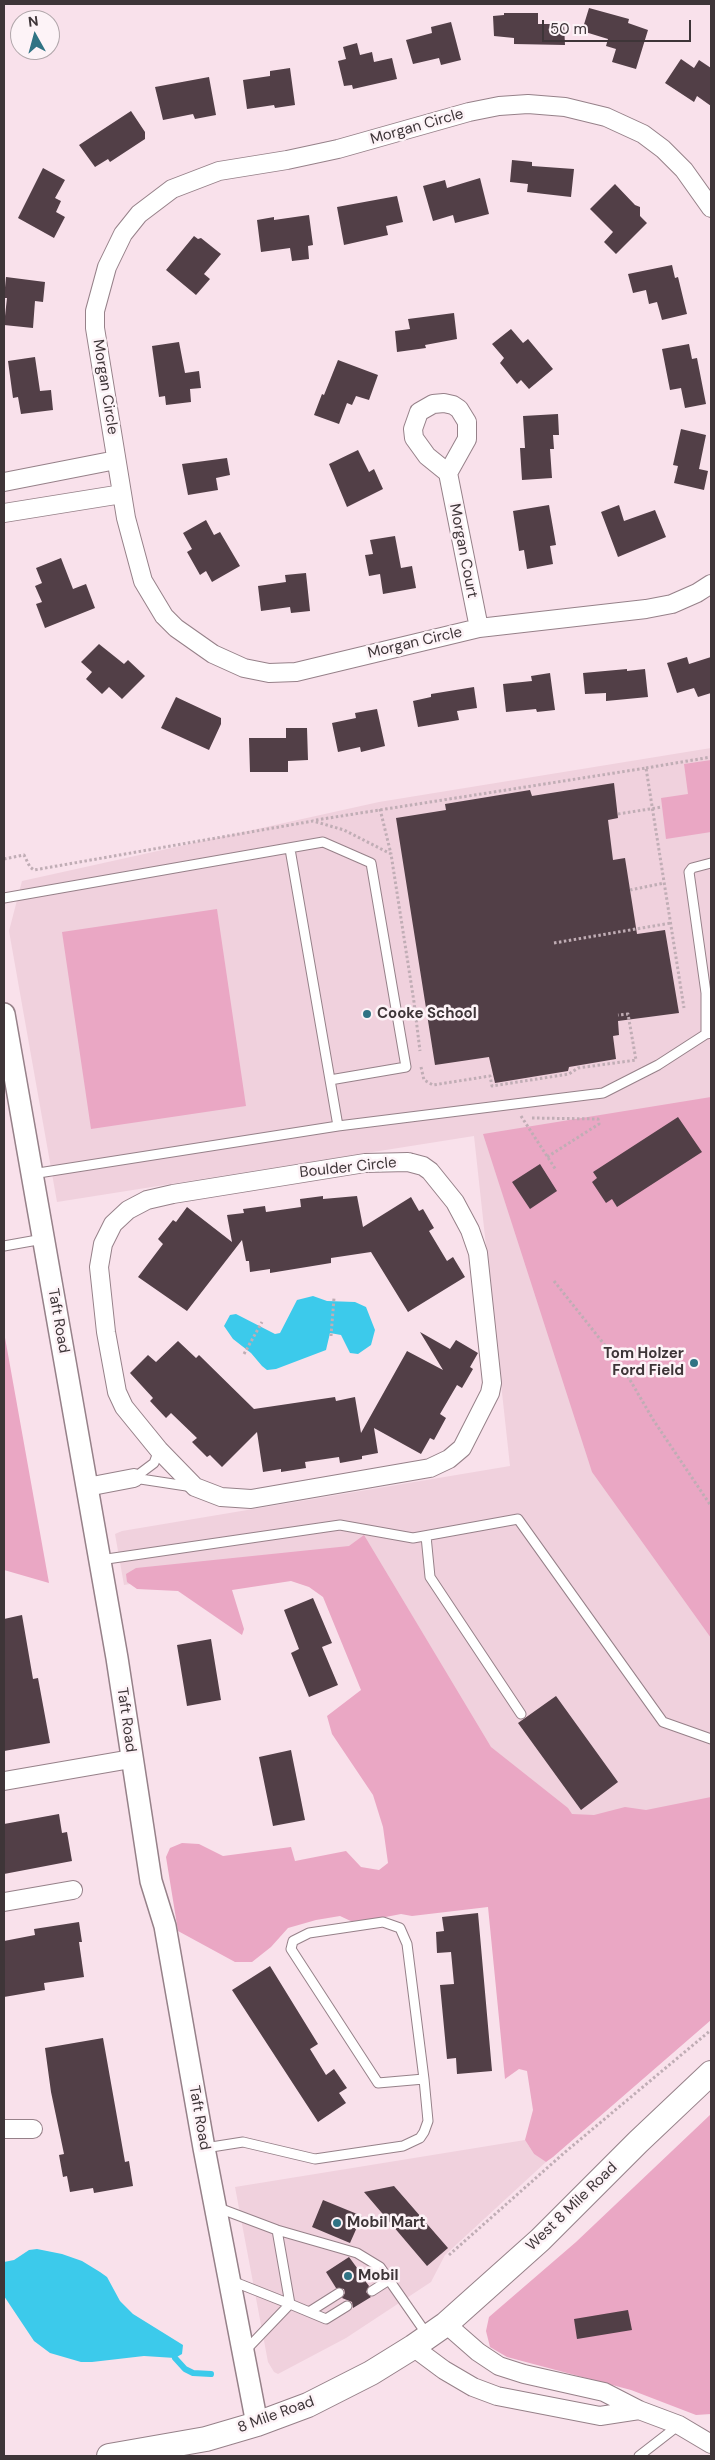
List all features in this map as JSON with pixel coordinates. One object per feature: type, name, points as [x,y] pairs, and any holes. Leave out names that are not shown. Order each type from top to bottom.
[{"type":"main road","name":"West 8 Mile Road","points":[[429,2336],[540,2240],[638,2142],[711,2073]]},
{"type":"main road","name":"8 Mile Road","points":[[108,2456],[206,2438],[257,2424],[308,2405],[371,2373],[429,2336]]},
{"type":"street","name":"Morgan Circle","points":[[711,208],[684,170],[663,149],[643,134],[606,117],[565,107],[546,105],[499,106],[469,112],[338,149],[287,160],[219,171],[195,178],[172,189],[139,214],[117,245],[102,281],[95,311],[95,328],[122,494],[137,564],[143,581],[164,616],[176,628],[213,654],[244,668],[269,673],[296,672],[479,628],[646,609],[672,604],[697,593],[711,584]]},
{"type":"street","points":[[4,482],[116,460]]},
{"type":"street","name":"Morgan Court","points":[[448,473],[479,628]]},
{"type":"street","points":[[4,513],[122,494]]},
{"type":"street","name":"Taft Road","points":[[4,1014],[117,1658],[151,1882],[165,1926],[204,2148],[257,2424]]},
{"type":"street","name":"Boulder Circle","points":[[365,1163],[416,1163],[436,1176],[455,1202],[478,1253],[491,1374],[490,1393],[462,1448],[449,1459],[430,1468],[251,1499],[221,1497],[195,1488],[124,1407],[113,1375],[99,1267],[103,1244],[113,1224],[128,1210],[141,1203],[173,1194],[365,1163]]},
{"type":"street","points":[[87,1487],[134,1478]]},
{"type":"street","points":[[4,1781],[131,1759]]},
{"type":"street","points":[[4,1902],[73,1890]]},
{"type":"street","points":[[4,2129],[33,2128]]},
{"type":"street","points":[[429,2336],[458,2379],[473,2388],[497,2396],[600,2416],[640,2410]]},
{"type":"street","points":[[429,2336],[478,2352],[500,2366],[524,2374],[604,2392],[640,2410],[679,2425],[711,2444]]},
{"type":"lane","points":[[4,898],[324,842],[371,863],[406,1067],[330,1080]]},
{"type":"lane","points":[[290,849],[338,1126]]},
{"type":"lane","points":[[32,1174],[338,1126],[603,1093],[658,1065],[709,1034],[706,993],[689,872],[692,868],[711,863]]},
{"type":"lane","points":[[4,1246],[43,1239]]},
{"type":"lane","points":[[134,1478],[154,1463],[160,1450]]},
{"type":"lane","points":[[134,1478],[195,1488]]},
{"type":"lane","points":[[100,1560],[340,1525],[413,1538],[518,1520],[663,1722],[711,1739]]},
{"type":"lane","points":[[426,1536],[430,1577],[521,1714]]},
{"type":"lane","points":[[204,2148],[244,2142],[315,2159],[403,2146],[420,2138],[426,2127],[428,2121],[424,2078],[407,1944],[400,1928],[383,1922],[309,1933],[292,1941],[291,1949],[378,2083],[424,2078]]},
{"type":"lane","points":[[215,2207],[277,2230],[357,2253],[380,2267],[429,2336]]},
{"type":"lane","points":[[277,2230],[290,2304]]},
{"type":"lane","points":[[363,2277],[380,2267]]},
{"type":"lane","points":[[229,2280],[326,2319],[348,2306]]},
{"type":"lane","points":[[372,2291],[389,2280]]},
{"type":"lane","points":[[309,2312],[339,2293]]},
{"type":"lane","points":[[243,2353],[290,2304]]},
{"type":"lane","points":[[639,2456],[679,2425]]},
{"type":"path","points":[[4,859],[24,855],[30,867],[34,870],[380,809],[711,757]]},
{"type":"path","points":[[646,768],[684,1008]]},
{"type":"path","points":[[618,814],[662,807]]},
{"type":"path","points":[[380,809],[391,854],[424,1080],[433,1085],[490,1076],[492,1086],[568,1074],[578,1068],[636,1060],[628,1014],[618,1015]]},
{"type":"path","points":[[314,821],[344,830],[391,854]]},
{"type":"path","points":[[630,890],[664,883]]},
{"type":"path","points":[[554,942],[671,923]]},
{"type":"path","points":[[547,1157],[599,1124],[598,1119],[521,1118],[547,1157],[556,1170]]},
{"type":"path","points":[[554,1281],[623,1368],[654,1421],[711,1506]]},
{"type":"path","points":[[331,1336],[334,1298]]},
{"type":"path","points":[[244,1354],[262,1322]]},
{"type":"path","points":[[449,2255],[564,2153],[711,2030]]},
{"type":"shaded area","points":[[711,748],[711,1840],[500,1874],[340,1550],[124,1585],[115,1534],[122,1531],[510,1466],[474,1136],[57,1202],[9,931],[22,881],[379,802]]},
{"type":"shaded area","points":[[711,760],[711,832],[666,839],[661,798],[688,794],[684,764]]},
{"type":"shaded area","points":[[217,909],[246,1106],[91,1129],[62,932]]},
{"type":"shaded area","points":[[711,1097],[711,1638],[592,1472],[483,1134]]},
{"type":"shaded area","points":[[4,1332],[49,1583],[4,1570]]},
{"type":"shaded area","points":[[364,1535],[491,1747],[568,1808],[572,1814],[594,1815],[625,1807],[646,1810],[711,1797],[711,2020],[546,2162],[534,2154],[525,2140],[533,2110],[527,2071],[519,2069],[505,2079],[488,1907],[412,1916],[401,1914],[355,1923],[340,1916],[316,1920],[288,1928],[271,1947],[252,1962],[235,1962],[178,1931],[166,1857],[170,1848],[182,1843],[199,1844],[223,1856],[291,1847],[295,1861],[346,1851],[361,1867],[379,1870],[388,1863],[383,1827],[373,1795],[332,1734],[327,1716],[361,1690],[323,1597],[309,1587],[291,1581],[232,1590],[244,1629],[242,1635],[178,1591],[137,1589],[127,1582],[126,1574],[136,1568],[349,1546]]},
{"type":"shaded area","points":[[711,2114],[711,2414],[696,2415],[631,2390],[507,2357],[490,2347],[486,2331],[489,2317],[576,2242]]},
{"type":"shaded area","points":[[525,2140],[534,2154],[546,2162],[445,2255],[431,2282],[346,2338],[278,2374],[274,2372],[268,2362],[235,2187]]},
{"type":"water","points":[[313,1296],[327,1301],[355,1302],[366,1307],[375,1330],[371,1345],[358,1354],[350,1353],[341,1335],[330,1333],[326,1350],[276,1369],[267,1370],[251,1353],[233,1339],[224,1326],[230,1315],[236,1314],[275,1334],[280,1333],[297,1300]]},
{"type":"water","points":[[37,2249],[62,2254],[82,2261],[107,2277],[120,2301],[133,2314],[183,2345],[182,2354],[175,2358],[144,2356],[81,2362],[50,2353],[34,2341],[4,2296],[4,2262],[14,2260],[29,2250]]},
{"type":"building","points":[[589,8],[629,19],[628,23],[648,30],[636,69],[612,62],[616,49],[606,46],[608,39],[582,31]]},
{"type":"building","points":[[504,13],[538,13],[538,24],[564,24],[565,45],[514,44],[514,38],[494,36],[493,16],[504,15]]},
{"type":"building","points":[[451,22],[461,60],[441,65],[439,58],[413,64],[406,40],[432,33],[431,27]]},
{"type":"building","points":[[357,43],[360,55],[372,52],[374,62],[392,58],[397,79],[353,89],[352,85],[344,86],[338,61],[346,59],[343,47]]},
{"type":"building","points":[[681,59],[694,68],[699,60],[711,68],[711,106],[697,96],[694,102],[665,83]]},
{"type":"building","points":[[290,68],[295,105],[275,108],[274,105],[247,109],[243,80],[270,76],[270,71]]},
{"type":"building","points":[[209,77],[216,115],[195,119],[193,114],[163,120],[155,87]]},
{"type":"building","points":[[131,111],[145,132],[145,139],[110,162],[108,159],[95,167],[79,145]]},
{"type":"building","points":[[512,160],[532,162],[532,166],[574,169],[571,197],[527,192],[528,184],[510,182]]},
{"type":"building","points":[[43,168],[65,180],[55,198],[61,201],[56,212],[65,217],[54,238],[18,218]]},
{"type":"building","points":[[480,178],[489,214],[455,223],[453,215],[433,221],[423,186],[445,180],[447,188]]},
{"type":"building","points":[[615,184],[635,205],[640,207],[640,216],[647,223],[616,254],[604,242],[613,232],[590,209]]},
{"type":"building","points":[[397,196],[403,222],[386,226],[388,235],[344,245],[337,207]]},
{"type":"building","points":[[309,215],[313,245],[308,246],[309,259],[292,261],[290,248],[261,252],[257,220],[274,217],[274,220]]},
{"type":"building","points":[[194,236],[198,239],[201,238],[221,254],[204,274],[210,279],[196,295],[166,270]]},
{"type":"building","points":[[672,265],[675,278],[678,277],[687,314],[662,320],[657,302],[649,304],[646,290],[633,293],[628,274]]},
{"type":"building","points":[[6,277],[45,282],[43,302],[35,301],[33,328],[4,325],[7,298],[4,298]]},
{"type":"building","points":[[454,313],[457,339],[425,345],[426,348],[397,352],[395,331],[410,329],[408,319]]},
{"type":"building","points":[[511,329],[523,343],[528,339],[553,369],[529,389],[521,380],[517,384],[500,363],[504,358],[492,344]]},
{"type":"building","points":[[179,342],[185,373],[199,371],[201,388],[190,389],[191,402],[166,405],[165,396],[159,397],[152,346]]},
{"type":"building","points":[[689,344],[692,359],[697,358],[706,404],[685,408],[681,388],[670,390],[662,349]]},
{"type":"building","points":[[35,357],[40,391],[51,390],[53,410],[21,414],[18,397],[13,398],[8,361]]},
{"type":"building","points":[[338,360],[378,375],[369,400],[356,396],[352,405],[347,403],[339,424],[314,415]]},
{"type":"building","points":[[558,414],[559,435],[553,435],[554,449],[550,449],[552,478],[522,480],[520,448],[525,448],[523,416]]},
{"type":"building","points":[[681,429],[706,435],[699,469],[708,471],[704,490],[674,483],[678,466],[673,465]]},
{"type":"building","points":[[358,450],[369,472],[374,469],[383,489],[347,507],[329,464]]},
{"type":"building","points":[[227,458],[230,475],[216,478],[218,490],[188,495],[182,464]]},
{"type":"building","points":[[549,505],[556,545],[550,546],[553,564],[527,569],[524,550],[519,551],[513,511]]},
{"type":"building","points":[[619,505],[624,521],[655,510],[666,537],[618,557],[601,512]]},
{"type":"building","points":[[206,520],[214,535],[220,532],[240,566],[212,582],[206,571],[200,575],[187,552],[192,549],[183,533]]},
{"type":"building","points":[[395,536],[401,568],[412,566],[416,588],[383,594],[380,574],[369,576],[365,555],[373,554],[370,540]]},
{"type":"building","points":[[61,558],[73,589],[86,584],[95,608],[45,628],[36,604],[42,602],[35,586],[42,583],[36,568]]},
{"type":"building","points":[[306,573],[310,611],[291,613],[290,607],[261,611],[258,586],[286,582],[285,575]]},
{"type":"building","points":[[99,644],[124,664],[128,660],[145,676],[122,699],[109,687],[102,694],[86,679],[92,672],[81,662]]},
{"type":"building","points":[[687,657],[689,664],[711,657],[711,693],[698,697],[694,688],[677,693],[667,663]]},
{"type":"building","points":[[627,669],[627,671],[645,669],[648,697],[606,701],[606,693],[585,694],[583,673]]},
{"type":"building","points":[[550,673],[555,710],[537,712],[536,709],[506,712],[503,684],[532,681],[531,676]]},
{"type":"building","points":[[474,687],[477,708],[457,711],[459,720],[418,727],[413,701],[431,697],[431,694]]},
{"type":"building","points":[[176,697],[221,718],[221,724],[209,750],[161,728]]},
{"type":"building","points":[[377,709],[385,746],[361,752],[360,747],[338,752],[332,723],[356,718],[355,713]]},
{"type":"building","points":[[286,728],[307,728],[308,760],[288,761],[288,772],[250,772],[249,738],[286,738]]},
{"type":"building","points":[[614,783],[618,818],[608,820],[613,860],[625,858],[637,934],[665,930],[679,1013],[618,1021],[619,1035],[613,1036],[616,1059],[569,1067],[568,1071],[495,1083],[489,1057],[435,1065],[396,818],[446,810],[445,804],[530,790],[532,796]]},
{"type":"building","points":[[678,1117],[702,1152],[617,1207],[612,1199],[606,1203],[592,1182],[597,1178],[593,1172]]},
{"type":"building","points":[[540,1164],[557,1191],[530,1209],[512,1182]]},
{"type":"building","points":[[323,1196],[323,1199],[357,1196],[363,1227],[411,1197],[419,1211],[423,1209],[434,1228],[429,1231],[447,1261],[453,1257],[465,1277],[408,1312],[371,1252],[331,1258],[331,1263],[270,1273],[270,1269],[250,1272],[249,1261],[246,1261],[242,1240],[187,1311],[138,1277],[163,1244],[158,1239],[173,1220],[176,1222],[187,1207],[232,1242],[227,1215],[244,1213],[243,1209],[265,1206],[266,1212],[301,1207],[300,1199]]},
{"type":"building","points":[[420,1332],[450,1349],[456,1340],[478,1353],[470,1367],[473,1369],[462,1388],[457,1385],[440,1414],[446,1418],[434,1440],[430,1438],[421,1454],[374,1428],[378,1453],[362,1456],[362,1459],[340,1463],[339,1457],[305,1462],[306,1468],[281,1472],[281,1469],[263,1472],[257,1432],[222,1467],[210,1455],[207,1457],[192,1442],[197,1438],[171,1413],[166,1418],[150,1401],[153,1398],[130,1373],[148,1355],[156,1362],[178,1341],[196,1358],[199,1355],[254,1409],[335,1397],[336,1401],[355,1397],[361,1433],[407,1351],[443,1370]]},
{"type":"building","points":[[313,1598],[332,1643],[322,1647],[338,1685],[309,1697],[291,1653],[299,1649],[284,1610]]},
{"type":"building","points":[[22,1615],[33,1679],[38,1678],[50,1743],[4,1751],[4,1619]]},
{"type":"building","points":[[211,1639],[221,1700],[187,1706],[177,1645]]},
{"type":"building","points":[[556,1696],[618,1782],[581,1810],[518,1723]]},
{"type":"building","points":[[291,1750],[305,1820],[273,1826],[259,1757]]},
{"type":"building","points":[[59,1814],[62,1833],[67,1832],[72,1861],[4,1874],[4,1824]]},
{"type":"building","points":[[478,1913],[492,2071],[457,2074],[456,2058],[447,2059],[440,1985],[454,1984],[451,1952],[437,1953],[436,1932],[444,1931],[442,1917]]},
{"type":"building","points":[[79,1922],[82,1942],[79,1942],[84,1977],[44,1983],[45,1990],[4,1997],[4,1941],[35,1935],[34,1929]]},
{"type":"building","points":[[270,1966],[318,2044],[310,2049],[326,2075],[334,2069],[347,2088],[339,2093],[346,2103],[318,2122],[232,1990]]},
{"type":"building","points":[[103,2038],[125,2162],[129,2161],[133,2186],[94,2193],[93,2188],[70,2192],[67,2176],[63,2177],[59,2155],[64,2154],[51,2092],[45,2048]]},
{"type":"building","points":[[394,2186],[448,2248],[427,2266],[364,2192]]},
{"type":"building","points":[[323,2200],[362,2216],[350,2243],[312,2227]]},
{"type":"building","points":[[349,2257],[360,2272],[357,2277],[358,2281],[366,2282],[369,2286],[366,2292],[371,2297],[353,2308],[352,2302],[342,2298],[345,2293],[344,2289],[336,2288],[326,2272]]},
{"type":"building","points":[[628,2310],[632,2330],[577,2339],[574,2319]]},
{"type":"waterway","points":[[175,2358],[185,2369],[193,2373],[211,2374]]},
{"type":"place","name":"Cooke School","points":[[367,1014]]},
{"type":"place","name":"Tom Holzer Ford Field","points":[[694,1363]]},
{"type":"place","name":"Mobil Mart","points":[[337,2223]]},
{"type":"place","name":"Mobil","points":[[348,2276]]}]
